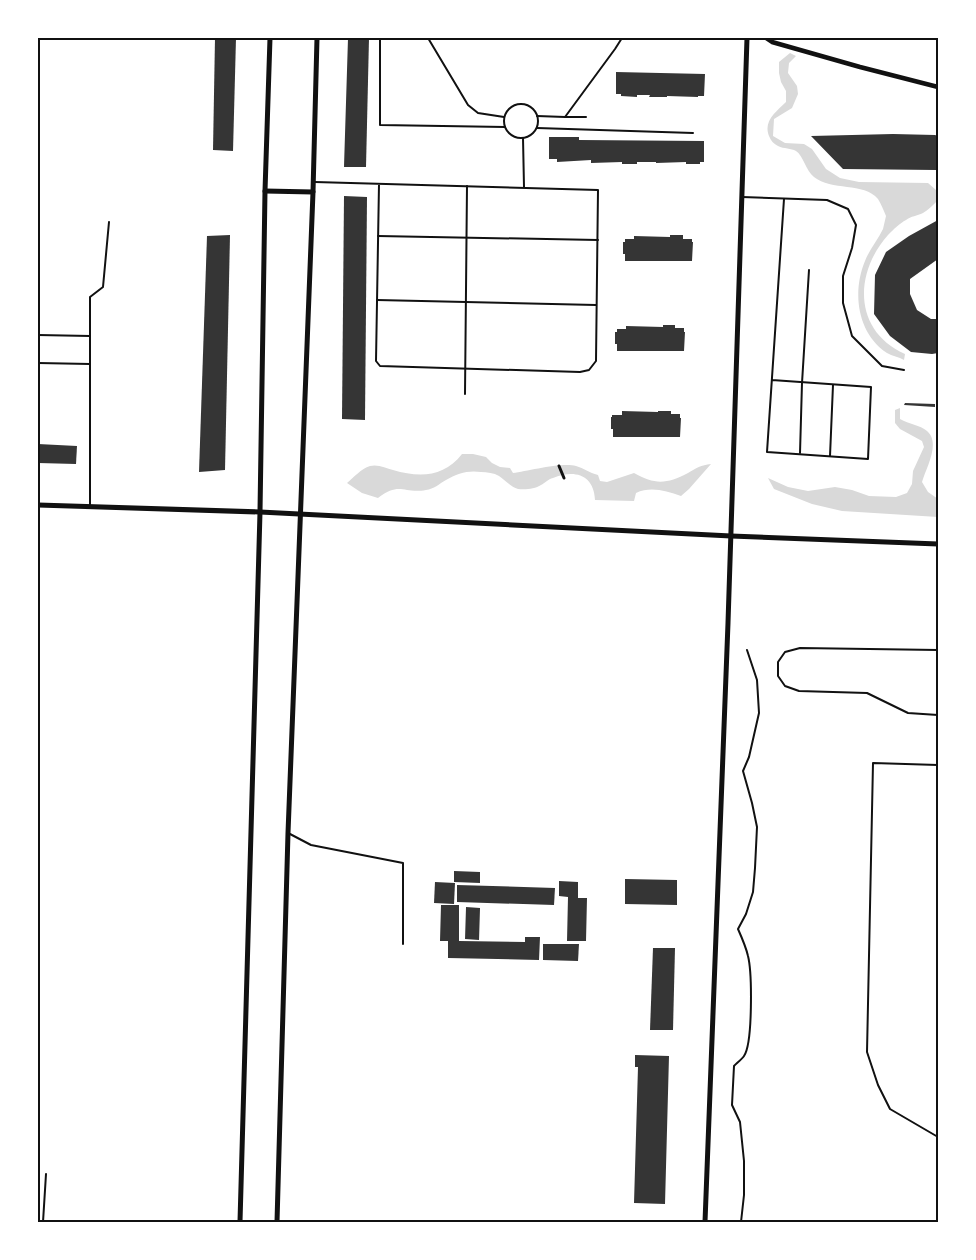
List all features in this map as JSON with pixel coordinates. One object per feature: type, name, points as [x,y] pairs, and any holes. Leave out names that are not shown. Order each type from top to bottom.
[{"type":"street","points":[[240,1222],[260,512],[270,38]]},
{"type":"street","points":[[277,1222],[288,833],[314,192],[317,38]]},
{"type":"street","points":[[705,1222],[747,38]]},
{"type":"street","points":[[766,38],[772,42],[860,67],[939,87]]},
{"type":"street","points":[[265,191],[314,192]]},
{"type":"street","points":[[559,466],[564,478]]},
{"type":"street","points":[[38,505],[260,512],[731,536],[939,544]]},
{"type":"lane","points":[[380,38],[380,125],[505,127]]},
{"type":"lane","points":[[428,38],[468,105],[478,113],[504,117]]},
{"type":"lane","points":[[565,117],[622,38]]},
{"type":"lane","points":[[520,104],[531,107],[537,116],[537,128],[529,136],[523,138],[512,136],[505,127],[504,117],[510,108],[520,104]]},
{"type":"lane","points":[[537,116],[586,117]]},
{"type":"lane","points":[[537,128],[693,133]]},
{"type":"lane","points":[[523,138],[524,187]]},
{"type":"lane","points":[[314,182],[598,190],[596,361],[589,370],[580,372],[380,366],[376,361],[379,184]]},
{"type":"lane","points":[[465,394],[467,186]]},
{"type":"lane","points":[[742,196],[827,200],[848,209],[856,225],[852,248],[843,276],[843,303],[852,336],[882,366],[904,370]]},
{"type":"lane","points":[[772,380],[871,387],[868,459],[767,452],[784,199]]},
{"type":"lane","points":[[90,506],[90,297],[103,287],[109,222]]},
{"type":"lane","points":[[378,236],[598,240]]},
{"type":"lane","points":[[800,454],[809,270]]},
{"type":"lane","points":[[377,300],[597,305]]},
{"type":"lane","points":[[38,335],[90,336]]},
{"type":"lane","points":[[38,363],[90,364]]},
{"type":"lane","points":[[830,456],[832,385]]},
{"type":"lane","points":[[939,650],[800,648],[785,652],[778,662],[778,676],[785,686],[799,691],[867,693],[908,713],[939,715]]},
{"type":"lane","points":[[939,765],[873,763],[867,1052],[878,1085],[890,1108],[939,1137]]},
{"type":"lane","points":[[288,833],[311,845],[403,863],[403,944]]},
{"type":"lane","points":[[43,1222],[46,1174]]},
{"type":"path","points":[[741,1222],[744,1161],[741,1122],[732,1105],[734,1065],[745,1055],[751,1004],[749,958],[738,929],[753,892],[757,827],[743,771],[749,757],[759,713],[757,680],[747,650]]},
{"type":"shaded area","points":[[790,53],[796,56],[789,63],[788,73],[797,86],[798,94],[792,108],[774,119],[773,136],[785,143],[804,144],[812,149],[826,169],[840,178],[859,182],[928,183],[936,190],[937,201],[932,206],[923,213],[904,221],[888,235],[869,266],[865,283],[864,300],[868,316],[876,331],[888,344],[905,354],[904,360],[887,353],[877,345],[863,323],[860,311],[858,298],[861,273],[883,229],[886,216],[878,199],[864,190],[829,184],[814,177],[798,153],[777,145],[769,136],[769,121],[786,102],[786,91],[779,73],[779,62]]},
{"type":"shaded area","points":[[900,408],[900,419],[924,429],[931,436],[933,449],[922,482],[928,492],[938,499],[938,517],[842,511],[812,504],[774,489],[768,478],[788,487],[808,491],[835,487],[869,496],[896,497],[907,493],[912,484],[913,471],[924,447],[922,441],[900,429],[895,423],[895,410]]},
{"type":"shaded area","points":[[462,454],[486,457],[500,467],[510,468],[513,473],[554,466],[576,466],[598,475],[600,481],[607,482],[634,473],[648,480],[667,481],[711,464],[681,496],[664,491],[647,490],[636,493],[634,501],[595,500],[591,485],[582,476],[576,474],[561,475],[530,489],[518,489],[495,474],[468,472],[454,476],[429,489],[418,491],[397,489],[378,498],[362,493],[347,483],[370,466],[379,466],[403,473],[431,474],[455,462]]},
{"type":"building","points":[[215,38],[236,38],[233,151],[213,150]]},
{"type":"building","points":[[348,38],[369,38],[366,167],[344,167]]},
{"type":"building","points":[[616,72],[705,74],[704,96],[621,96],[621,94],[616,94]]},
{"type":"building","points":[[893,134],[938,136],[938,172],[936,170],[843,169],[811,136]]},
{"type":"building","points":[[549,137],[579,137],[579,140],[704,141],[704,162],[700,164],[637,162],[637,164],[622,164],[622,162],[591,163],[591,160],[557,162],[557,159],[549,159]]},
{"type":"building","points":[[344,196],[367,197],[365,420],[342,419]]},
{"type":"building","points":[[938,220],[938,259],[910,279],[910,294],[917,310],[931,319],[938,319],[938,353],[911,352],[890,336],[874,314],[875,275],[886,252]]},
{"type":"building","points":[[230,235],[225,470],[199,472],[207,236]]},
{"type":"building","points":[[670,235],[683,235],[683,239],[692,239],[692,261],[625,261],[623,242],[625,239],[634,239],[634,236],[670,237]]},
{"type":"building","points":[[663,325],[684,328],[684,351],[617,351],[615,332],[617,329],[626,329],[626,326],[663,327]]},
{"type":"building","points":[[905,403],[935,404],[935,407],[904,405]]},
{"type":"building","points":[[622,411],[671,411],[671,414],[680,414],[680,437],[613,437],[611,417],[622,415]]},
{"type":"building","points":[[38,444],[77,446],[76,464],[38,463]]},
{"type":"building","points":[[454,871],[480,872],[480,883],[454,882]]},
{"type":"building","points":[[625,879],[677,880],[677,905],[625,904]]},
{"type":"building","points":[[559,881],[578,882],[578,898],[587,898],[586,941],[567,941],[568,897],[559,896]]},
{"type":"building","points":[[435,882],[455,883],[454,904],[434,903]]},
{"type":"building","points":[[457,885],[555,888],[554,905],[457,902]]},
{"type":"building","points":[[441,905],[459,905],[459,941],[525,942],[525,937],[540,937],[539,960],[448,958],[448,941],[440,941]]},
{"type":"building","points":[[466,907],[480,908],[479,940],[465,939]]},
{"type":"building","points":[[543,944],[579,944],[578,961],[543,960]]},
{"type":"building","points":[[653,948],[675,948],[673,1030],[650,1030]]},
{"type":"building","points":[[635,1055],[669,1056],[665,1204],[634,1203],[638,1067],[635,1067]]}]
